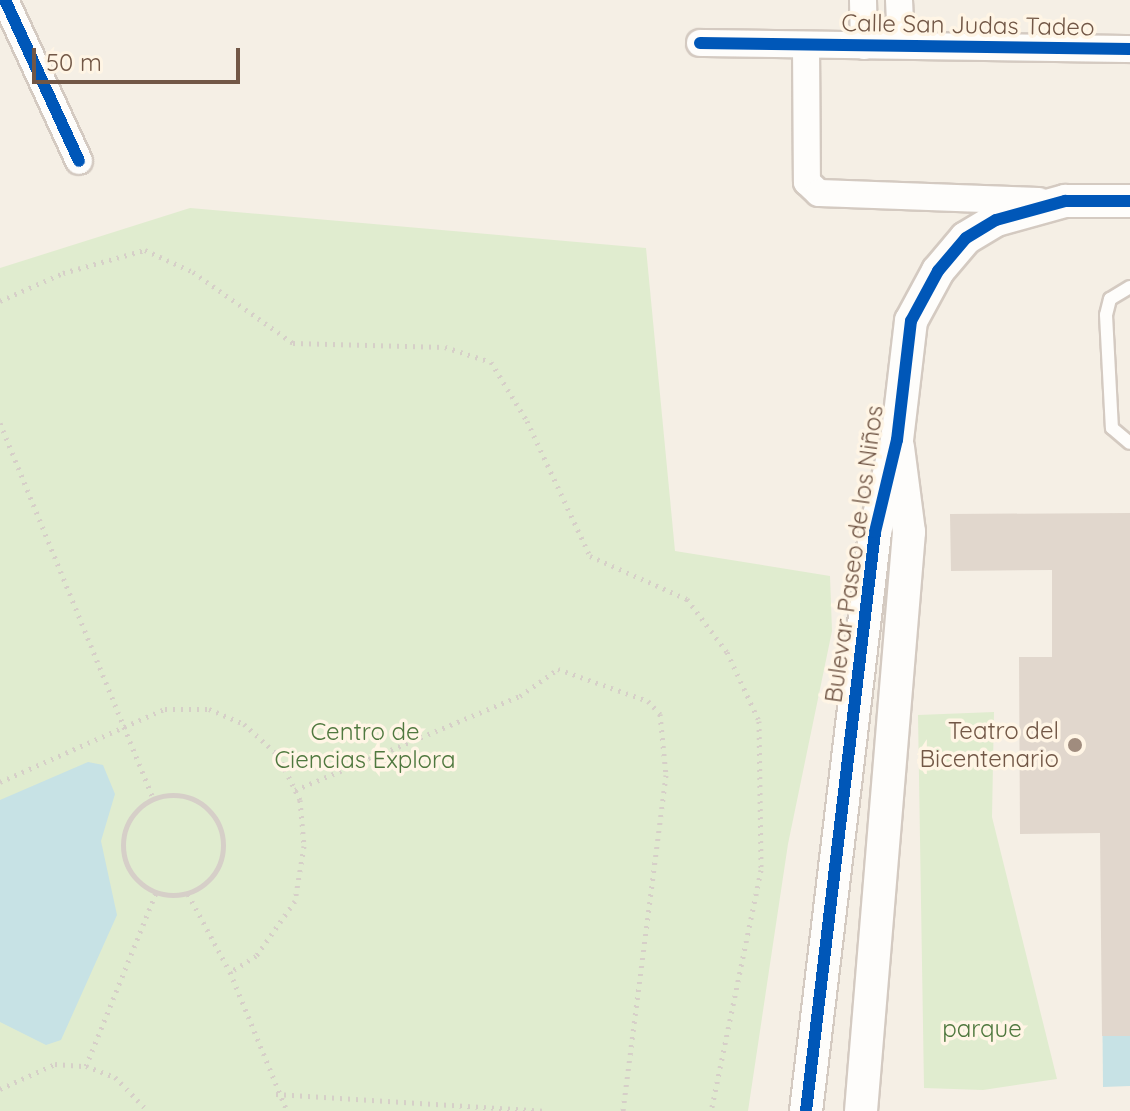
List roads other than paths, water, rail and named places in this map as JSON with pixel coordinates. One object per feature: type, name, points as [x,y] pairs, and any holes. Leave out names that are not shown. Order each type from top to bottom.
[{"type":"street","points":[[5,0],[79,161]]},
{"type":"street","points":[[863,0],[864,46]]},
{"type":"street","points":[[899,0],[901,44]]},
{"type":"street","name":"Calle San Judas Tadeo","points":[[700,43],[1130,49]]},
{"type":"street","points":[[806,46],[807,182],[819,193],[1065,201]]},
{"type":"street","name":"Bulevar Paseo de los Niños","points":[[806,1111],[875,532],[897,440],[911,321],[938,271],[966,238],[996,220],[1065,201],[1130,201]]},
{"type":"street","name":"Bulevar Paseo de los Niños","points":[[861,1111],[909,532],[897,440]]},
{"type":"street","points":[[806,1111],[822,1111]]},
{"type":"lane","points":[[1130,287],[1110,299],[1106,315],[1112,428],[1130,443]]},
{"type":"water","points":[[88,762],[103,765],[115,794],[101,841],[117,915],[61,1040],[46,1045],[0,1022],[0,800]]},
{"type":"water","points":[[1102,975],[1130,975],[1130,1086],[1103,1087]]},
{"type":"place","name":"Teatro del Bicentenario","points":[[1075,745]]},
{"type":"park label","name":"Centro de Ciencias Explora","points":[[365,746]]},
{"type":"park label","name":"parque","points":[[982,1029]]}]
